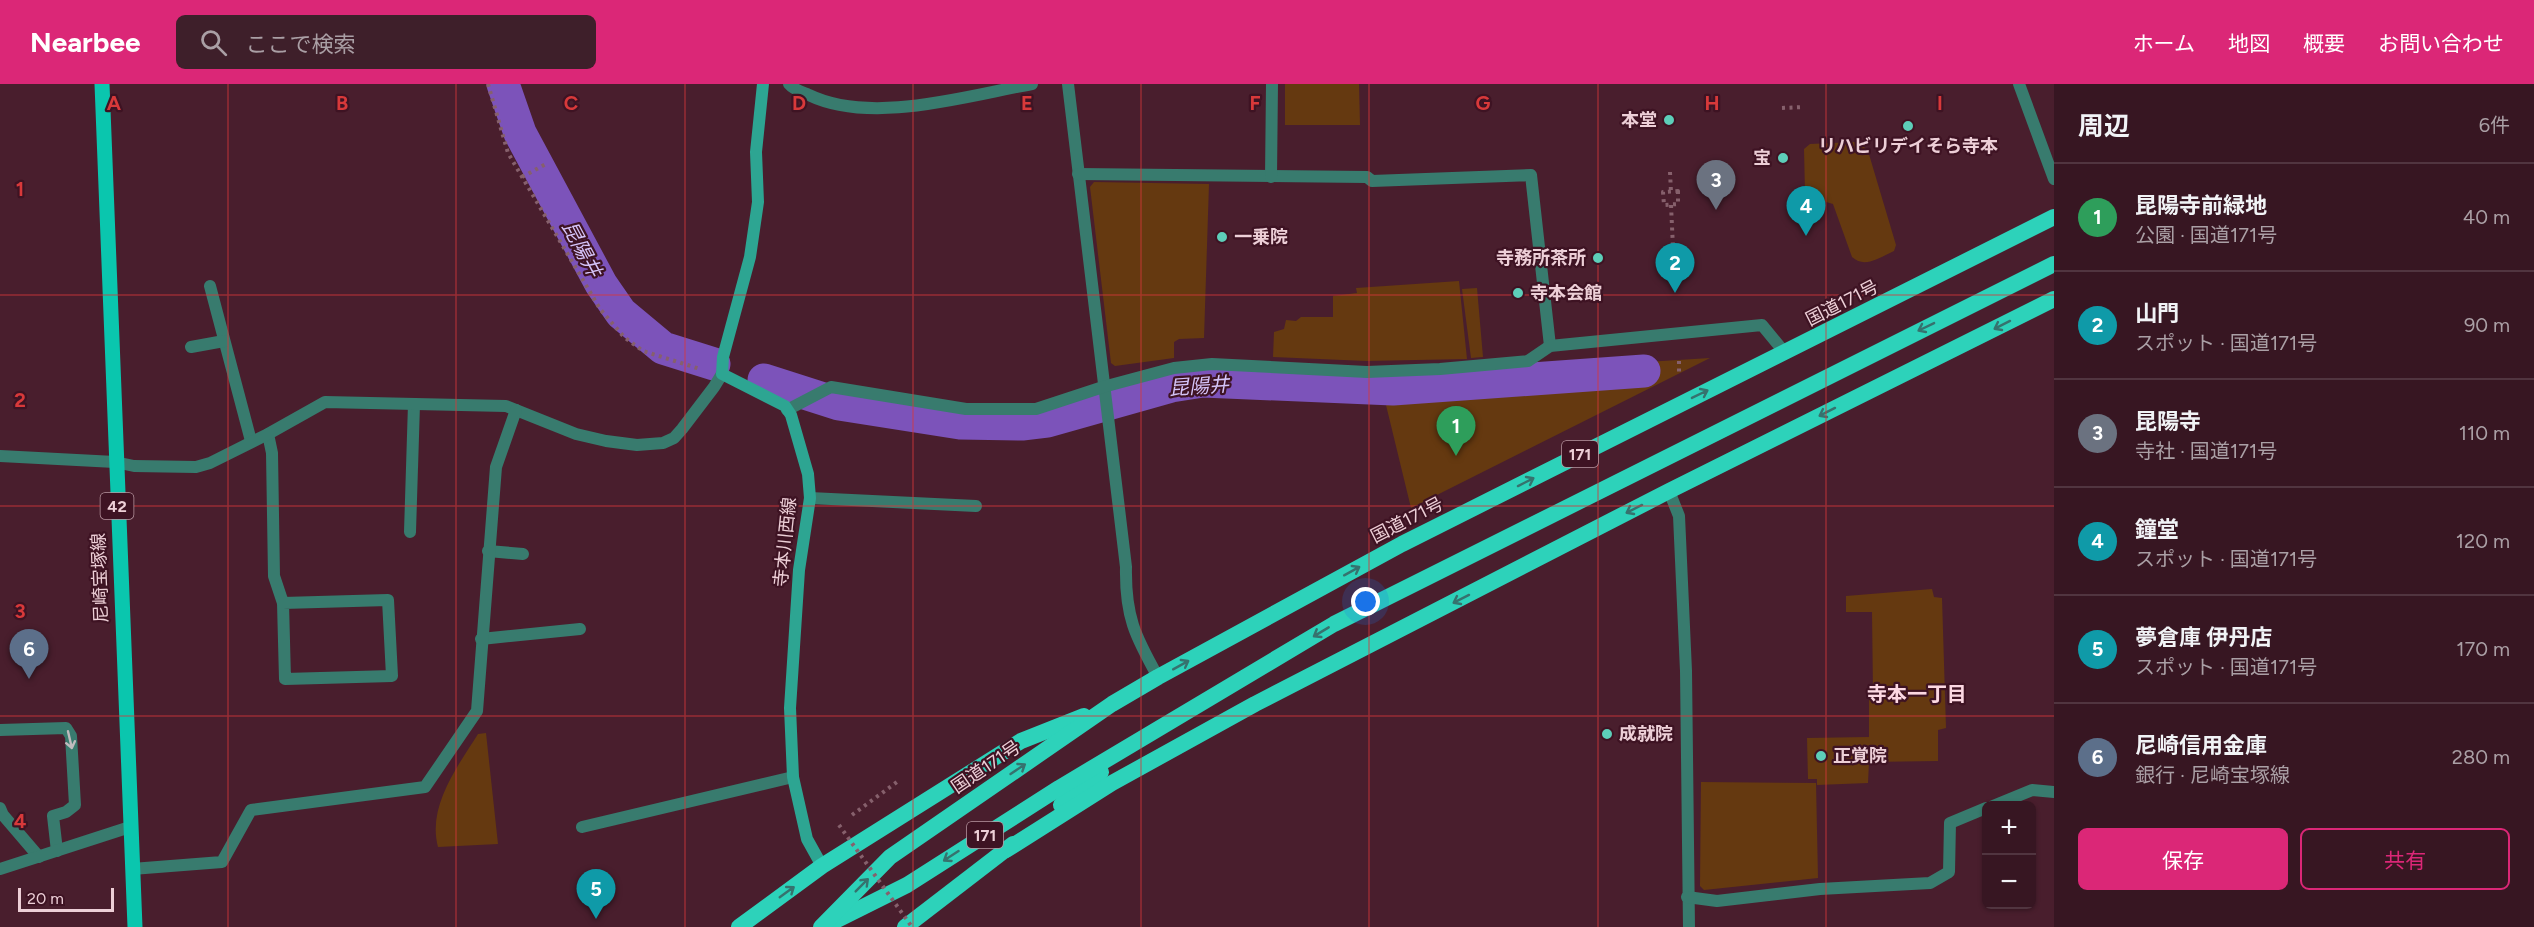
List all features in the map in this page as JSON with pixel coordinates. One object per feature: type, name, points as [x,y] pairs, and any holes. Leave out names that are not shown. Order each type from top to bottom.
[{"type":"highway","name":"国道171号","points":[[822,927],[890,857],[1112,704],[1158,677],[1402,544],[2054,217]]},
{"type":"highway","name":"国道171号","points":[[822,927],[907,885],[1143,737],[1334,624],[2054,264]]},
{"type":"highway","points":[[991,831],[1255,704],[1669,491],[2054,299]]},
{"type":"highway","points":[[740,927],[822,866],[1021,741],[1112,704]]},
{"type":"highway","points":[[1006,850],[1112,783],[1255,704]]},
{"type":"highway","points":[[905,927],[1006,850],[1143,737]]},
{"type":"main road","name":"尼崎宝塚線","points":[[102,84],[135,927]]},
{"type":"main road","points":[[763,84],[756,152],[758,202],[750,257],[723,357],[722,374],[785,406],[787,410]]},
{"type":"main road","name":"寺本川西線","points":[[787,410],[791,415],[808,474],[810,498],[799,570],[790,708],[793,777],[807,839],[822,866]]},
{"type":"street","points":[[789,84],[827,104],[856,109],[923,104],[1032,84]]},
{"type":"street","points":[[1068,84],[1126,567],[1125,591],[1129,615],[1158,677]]},
{"type":"street","points":[[1271,177],[1272,84]]},
{"type":"street","points":[[2019,84],[2054,179]]},
{"type":"street","points":[[1078,174],[1367,177],[1372,181],[1531,175],[1550,346]]},
{"type":"street","points":[[210,286],[251,441]]},
{"type":"street","points":[[787,410],[831,387],[966,409],[1036,409],[1104,391],[1174,368],[1212,364],[1367,372],[1528,361],[1550,346],[1762,325],[1785,353]]},
{"type":"street","points":[[191,347],[224,341]]},
{"type":"street","points":[[0,456],[115,462],[134,466],[196,467],[210,463],[268,434],[325,402],[506,406],[576,435],[637,445],[663,444],[674,438],[682,429],[722,374]]},
{"type":"street","points":[[410,532],[414,404]]},
{"type":"street","points":[[132,869],[222,862],[251,810],[425,787],[477,711],[496,467],[516,410]]},
{"type":"street","points":[[268,434],[272,453],[274,576],[283,603],[285,680],[392,676],[388,600],[283,603]]},
{"type":"street","points":[[1669,491],[1678,516],[1686,671],[1689,927]]},
{"type":"street","points":[[810,498],[976,506]]},
{"type":"street","points":[[488,551],[523,554]]},
{"type":"street","points":[[481,639],[580,628]]},
{"type":"street","points":[[0,730],[66,728],[71,736],[75,805],[66,812],[53,816],[57,851]]},
{"type":"street","points":[[582,827],[793,777]]},
{"type":"street","points":[[2005,801],[2032,790],[2054,792]]},
{"type":"street","points":[[0,808],[3,815],[39,857]]},
{"type":"street","points":[[1687,897],[1717,901],[1820,889],[1930,883],[1948,873],[1950,823],[1982,810]]},
{"type":"street","points":[[0,869],[130,827]]},
{"type":"path","points":[[489,84],[508,153],[600,309],[624,337],[643,351],[688,367],[722,374]]},
{"type":"path","points":[[1782,108],[1803,107]]},
{"type":"path","points":[[522,177],[546,164]]},
{"type":"path","points":[[1670,172],[1671,192]]},
{"type":"path","points":[[1678,191],[1678,204],[1664,205],[1663,192],[1671,192],[1678,191]]},
{"type":"path","points":[[1671,205],[1674,268]]},
{"type":"path","points":[[1678,361],[1679,372]]},
{"type":"path","points":[[897,782],[839,825],[912,927]]},
{"type":"shaded area","points":[[1285,84],[1359,84],[1360,125],[1285,125]]},
{"type":"shaded area","points":[[1855,142],[1868,151],[1896,245],[1894,251],[1867,262],[1852,257],[1833,204],[1809,197],[1805,193],[1804,149],[1810,144]]},
{"type":"shaded area","points":[[1094,182],[1209,184],[1204,338],[1179,339],[1174,342],[1174,358],[1115,366],[1111,363],[1090,187]]},
{"type":"shaded area","points":[[1459,281],[1467,359],[1366,361],[1273,357],[1274,332],[1284,329],[1286,320],[1296,321],[1301,317],[1333,317],[1333,296],[1357,293],[1356,288]]},
{"type":"shaded area","points":[[1477,288],[1483,357],[1471,358],[1462,289]]},
{"type":"shaded area","points":[[1710,358],[1411,508],[1386,405],[1391,397],[1641,379],[1646,362]]},
{"type":"shaded area","points":[[1932,589],[1934,597],[1942,598],[1946,728],[1938,730],[1938,761],[1869,762],[1868,783],[1817,785],[1817,779],[1808,779],[1807,738],[1869,737],[1869,694],[1873,693],[1872,612],[1846,612],[1846,596]]},
{"type":"shaded area","points":[[486,733],[498,844],[438,847],[437,817],[446,787],[478,734]]},
{"type":"shaded area","points":[[1701,782],[1816,783],[1818,878],[1704,890],[1700,886]]},
{"type":"waterway","name":"昆陽井","points":[[503,84],[520,133],[601,284],[621,313],[663,348],[714,364]]},
{"type":"waterway","name":"昆陽井","points":[[764,380],[839,404],[960,423],[1022,424],[1047,421],[1171,386],[1203,381],[1393,389],[1644,371]]},
{"type":"place","name":"本堂","points":[[1669,120]]},
{"type":"place","name":"リハビリデイそら寺本","points":[[1908,126]]},
{"type":"place","name":"宝","points":[[1783,158]]},
{"type":"place","name":"昆陽寺","points":[[1716,210]]},
{"type":"place","name":"鐘堂","points":[[1806,236]]},
{"type":"place","name":"一乗院","points":[[1222,237]]},
{"type":"place","name":"寺務所茶所","points":[[1598,258]]},
{"type":"place","name":"寺本会館","points":[[1518,293]]},
{"type":"place","name":"山門","points":[[1675,293]]},
{"type":"place","name":"昆陽寺前緑地","points":[[1456,456]]},
{"type":"place","name":"尼崎信用金庫","points":[[29,679]]},
{"type":"place","name":"成就院","points":[[1607,734]]},
{"type":"place","name":"正覚院","points":[[1821,756]]},
{"type":"place","name":"夢倉庫 伊丹店","points":[[596,919]]},
{"type":"district","name":"寺本一丁目","points":[[1917,694]]}]
